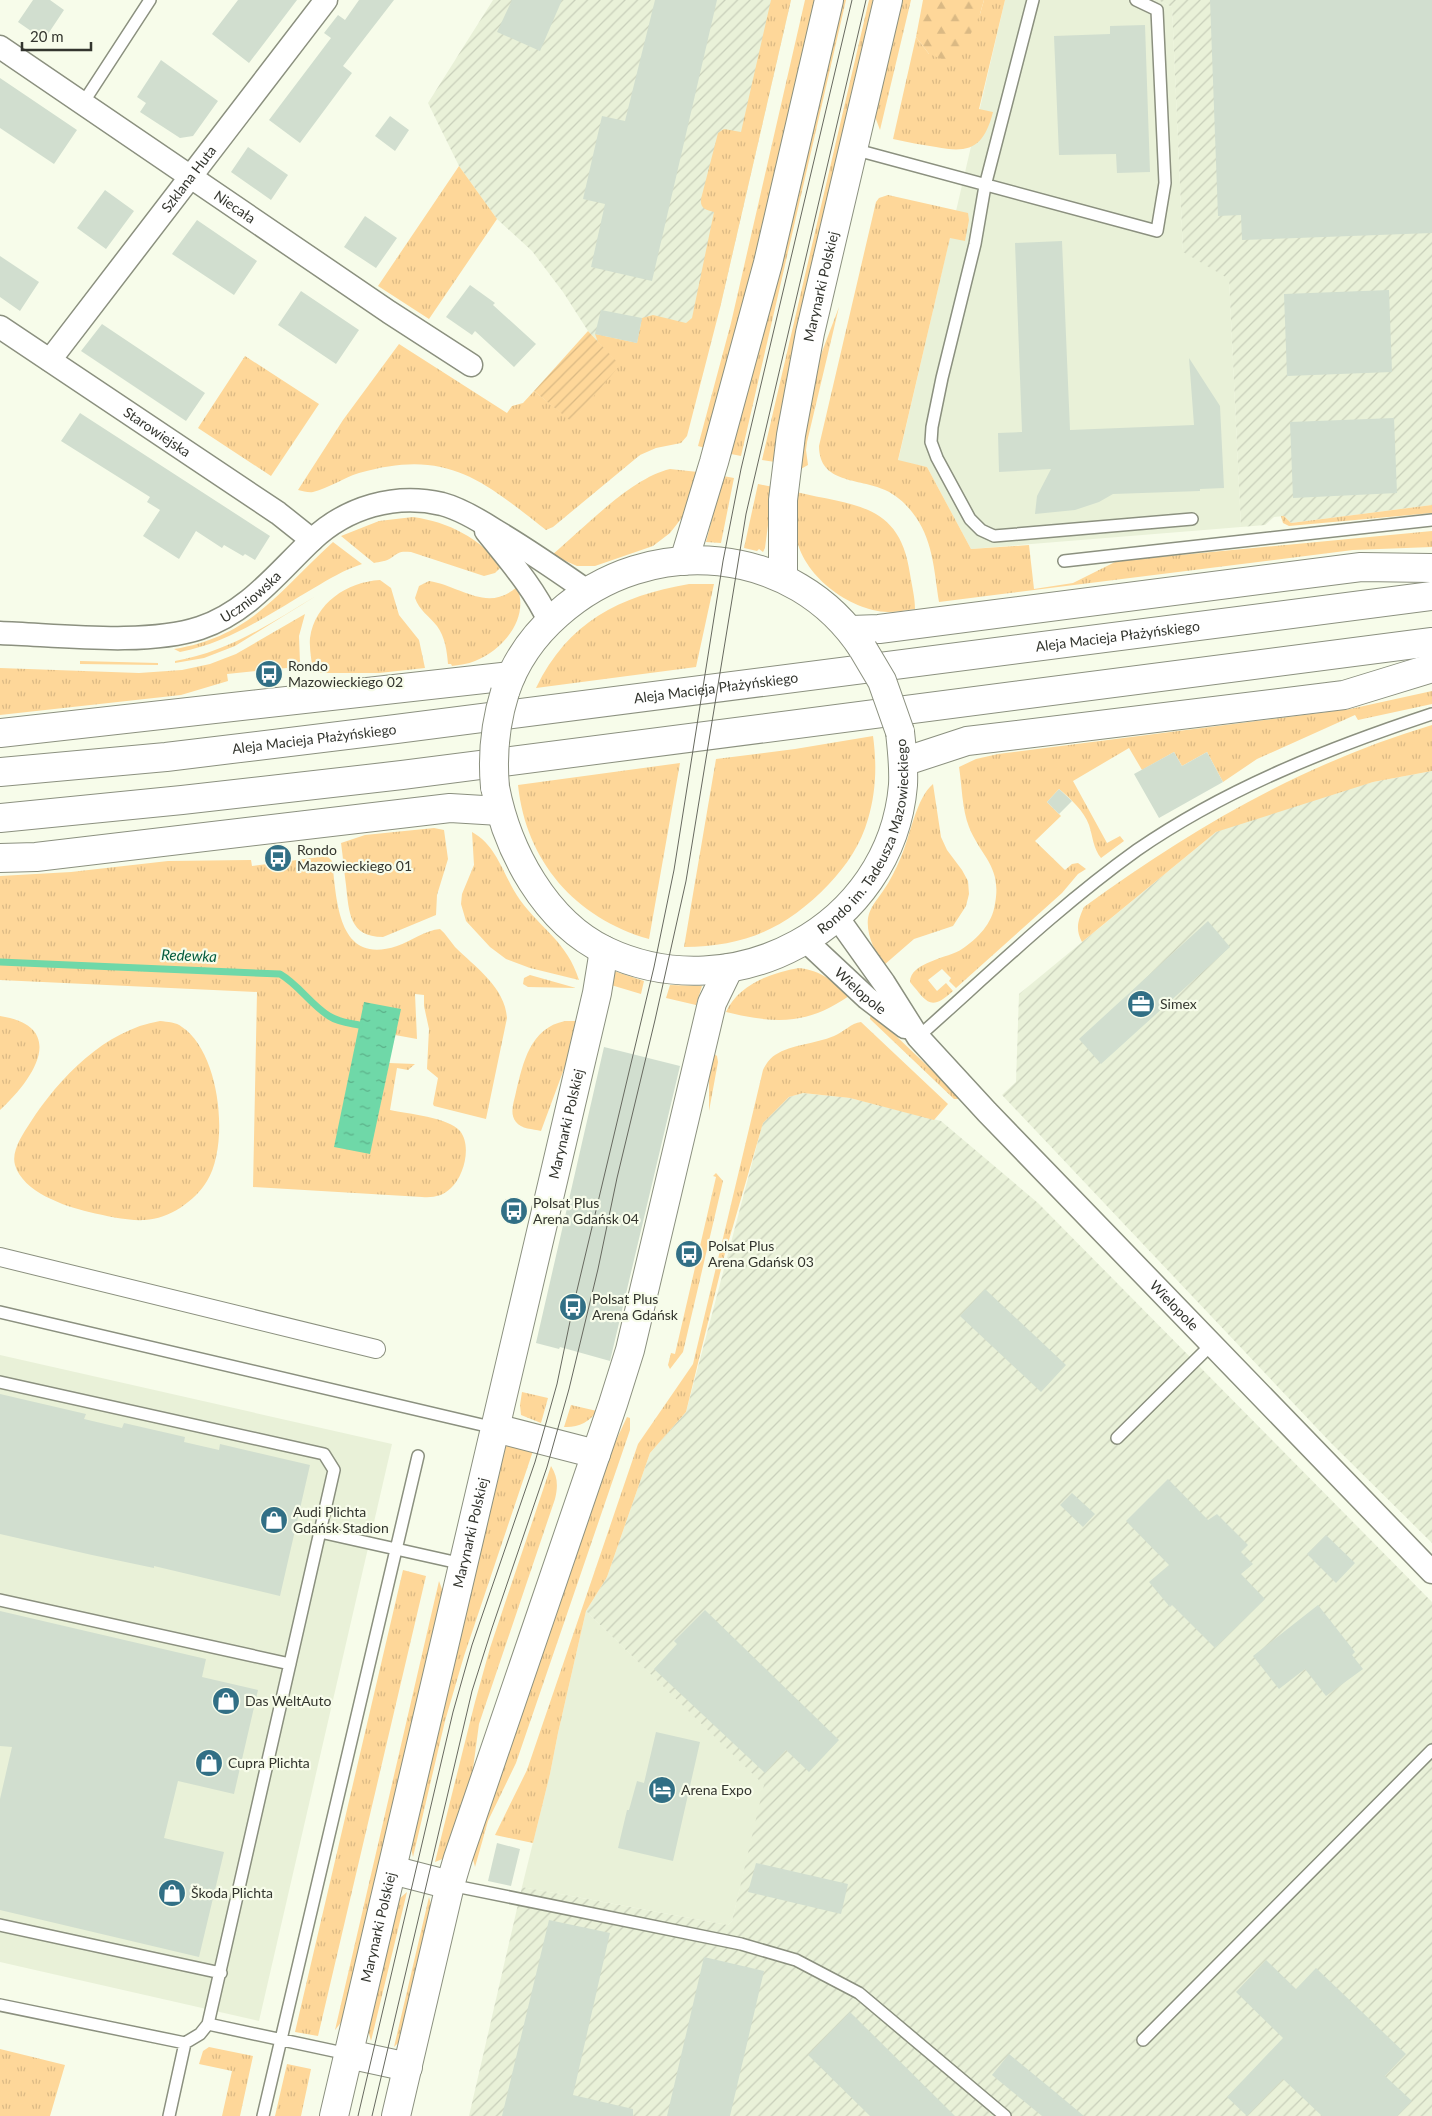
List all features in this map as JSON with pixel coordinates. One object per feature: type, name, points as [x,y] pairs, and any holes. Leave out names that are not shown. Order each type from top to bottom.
[{"type":"main road","points":[[684,561],[714,462],[768,263],[829,0]]},
{"type":"main road","name":"Marynarki Polskiej","points":[[783,578],[783,500],[791,435],[810,333],[888,0]]},
{"type":"main road","name":"Rondo im. Tadeusza Mazowieckiego","points":[[684,561],[723,562],[752,567],[783,578],[820,601],[857,639],[882,681],[900,732],[903,762],[902,787],[891,835],[869,879],[837,917],[806,941],[781,954],[728,968],[706,971],[667,969],[636,963],[604,950],[583,936],[564,919],[531,880],[511,843],[497,799],[494,760],[496,733],[508,684],[522,657],[550,621],[587,591],[610,579],[658,564],[684,561]]},
{"type":"main road","points":[[857,639],[879,629],[1361,567],[1432,568]]},
{"type":"main road","name":"Aleja Macieja Płażyńskiego","points":[[0,772],[166,757],[387,731],[1432,596]]},
{"type":"main road","points":[[0,818],[402,775],[1432,642]]},
{"type":"main road","points":[[903,762],[967,740],[1344,695],[1432,668]]},
{"type":"main road","points":[[0,733],[508,684]]},
{"type":"main road","points":[[0,858],[36,857],[450,808],[497,799]]},
{"type":"main road","name":"Marynarki Polskiej","points":[[334,2116],[597,993],[604,950]]},
{"type":"main road","points":[[396,2116],[450,1885],[630,1350],[712,1002],[728,968]]},
{"type":"main road","points":[[496,1428],[596,1454]]},
{"type":"main road","points":[[392,1870],[450,1885]]},
{"type":"main road","points":[[348,2054],[408,2067]]},
{"type":"street","name":"Szklana Huta","points":[[50,360],[326,0]]},
{"type":"street","name":"Niecała","points":[[0,47],[471,365]]},
{"type":"street","name":"Starowiejska","points":[[0,327],[278,513],[312,540]]},
{"type":"street","name":"Uczniowska","points":[[0,633],[123,638],[164,636],[200,628],[234,612],[267,587],[325,529],[357,510],[381,502],[411,500],[442,504],[476,519],[536,554],[587,591]]},
{"type":"street","name":"Uczniowska","points":[[476,519],[518,570],[543,607],[550,621]]},
{"type":"street","name":"Wielopole","points":[[837,917],[884,983],[918,1037]]},
{"type":"street","name":"Wielopole","points":[[806,941],[867,998],[918,1037],[987,1112],[1432,1572]]},
{"type":"street","points":[[0,1257],[376,1349]]},
{"type":"lane","points":[[83,103],[150,0]]},
{"type":"lane","points":[[1033,0],[985,186],[975,244],[944,368],[932,427],[931,442],[937,458],[970,519],[981,530],[994,536],[1192,519]]},
{"type":"lane","points":[[852,149],[1157,231],[1165,183],[1157,10],[1136,0]]},
{"type":"lane","points":[[1064,561],[1432,520]]},
{"type":"lane","points":[[918,1037],[1042,926],[1102,876],[1170,830],[1228,796],[1286,768],[1370,735],[1432,714]]},
{"type":"lane","points":[[0,1312],[496,1428]]},
{"type":"lane","points":[[1117,1438],[1211,1344]]},
{"type":"lane","points":[[0,1382],[324,1454],[334,1470],[221,1974],[208,2024],[200,2034],[184,2043],[0,2005]]},
{"type":"lane","points":[[262,2116],[418,1456]]},
{"type":"lane","points":[[320,1532],[463,1564]]},
{"type":"lane","points":[[0,1600],[290,1664]]},
{"type":"lane","points":[[1143,2040],[1432,1750]]},
{"type":"lane","points":[[450,1885],[741,1944],[796,1960],[859,1992],[1005,2116]]},
{"type":"lane","points":[[0,1925],[221,1974]]},
{"type":"lane","points":[[208,2024],[348,2054]]},
{"type":"lane","points":[[168,2116],[184,2043]]},
{"type":"shaded area","points":[[493,0],[791,0],[720,308],[620,365],[588,331],[563,292],[532,251],[497,219],[459,166],[428,103]]},
{"type":"shaded area","points":[[1005,0],[1158,0],[1172,7],[1183,251],[1229,278],[1241,527],[971,549],[927,467],[898,461]]},
{"type":"shaded area","points":[[1158,0],[1432,0],[1432,505],[1291,523],[1284,516],[1274,517],[1265,525],[1241,527],[1229,279],[1183,252],[1172,7]]},
{"type":"shaded area","points":[[1432,771],[1432,1543],[1331,1443],[1002,1095],[1016,1082],[1019,994],[1216,832],[1281,807],[1373,782]]},
{"type":"shaded area","points":[[803,1093],[850,1098],[941,1121],[1038,1203],[1432,1602],[1432,2116],[469,2116],[522,1887],[728,1925],[732,1921],[764,1785],[586,1611],[607,1577],[650,1453],[686,1412],[763,1122],[789,1097]]},
{"type":"shaded area","points":[[0,1355],[392,1444],[259,2021],[0,1962]]},
{"type":"shaded area","points":[[586,1611],[765,1785],[732,1921],[728,1925],[522,1887],[550,1774]]},
{"type":"green space","points":[[771,0],[791,0],[720,308],[687,436],[681,443],[656,448],[640,455],[553,527],[546,530],[502,496],[481,483],[461,473],[439,467],[416,464],[389,466],[359,473],[313,492],[298,490],[343,420],[399,344],[507,413],[512,406],[523,403],[534,391],[572,421],[619,365],[598,342],[595,334],[637,343],[642,318],[653,315],[686,323],[692,318],[714,212],[703,207],[701,199],[718,133],[724,129],[741,132]]},
{"type":"green space","points":[[805,0],[816,0],[740,326],[705,448],[698,446],[731,323]]},
{"type":"green space","points":[[842,0],[846,0],[741,456],[731,454],[764,332]]},
{"type":"green space","points":[[869,0],[873,0],[795,336],[775,462],[762,460]]},
{"type":"green space","points":[[899,0],[911,0],[880,130],[874,114]]},
{"type":"green space","points":[[923,0],[984,0],[980,14],[966,44],[949,62],[929,54],[916,37]]},
{"type":"green space","points":[[984,0],[1005,0],[979,109],[993,112],[985,133],[974,145],[958,149],[948,149],[893,139],[916,37],[929,54],[980,14]]},
{"type":"green space","points":[[459,166],[497,219],[429,319],[378,286]]},
{"type":"green space","points":[[888,195],[968,213],[969,220],[965,241],[950,238],[898,460],[927,467],[971,549],[1029,545],[1034,589],[1073,583],[1117,561],[1432,531],[1432,547],[1353,550],[939,602],[932,555],[919,522],[912,512],[900,499],[885,490],[842,478],[833,473],[826,467],[821,458],[819,446],[876,202],[879,198]]},
{"type":"green space","points":[[839,307],[807,442],[808,465],[799,470],[817,365]]},
{"type":"green space","points":[[588,331],[620,365],[572,422],[534,391]]},
{"type":"green space","points":[[245,356],[319,404],[271,476],[198,428]]},
{"type":"green space","points":[[670,469],[698,472],[684,515],[670,533],[653,546],[595,566],[577,566],[552,555],[624,493],[655,474]]},
{"type":"green space","points":[[723,476],[734,478],[721,543],[706,542]]},
{"type":"green space","points":[[758,484],[773,487],[763,552],[759,549],[757,551],[744,548]]},
{"type":"green space","points":[[796,492],[855,505],[885,521],[896,533],[905,551],[915,609],[888,612],[873,610],[858,605],[829,588],[807,563],[800,549],[796,535]]},
{"type":"green space","points":[[1432,505],[1432,513],[1289,526],[1283,523],[1281,516],[1284,516],[1291,523]]},
{"type":"green space","points":[[413,517],[439,523],[462,533],[483,547],[502,566],[495,573],[484,576],[411,552],[400,552],[387,560],[374,563],[341,536],[379,521]]},
{"type":"green space","points":[[333,542],[362,564],[331,578],[266,617],[216,642],[180,652],[174,649],[201,643],[224,634],[244,622],[280,594]]},
{"type":"green space","points":[[380,580],[391,588],[399,615],[419,640],[425,668],[379,673],[313,673],[310,638],[318,614],[334,597],[345,590],[356,585]]},
{"type":"green space","points":[[429,581],[484,598],[495,598],[517,587],[520,610],[517,621],[504,641],[485,656],[466,664],[452,666],[448,664],[445,644],[440,630],[422,610],[415,598],[419,586]]},
{"type":"green space","points":[[689,584],[714,584],[696,667],[536,688],[549,665],[564,646],[580,629],[598,616],[640,596]]},
{"type":"green space","points":[[316,596],[235,646],[204,658],[175,663],[175,661],[194,657],[231,644],[266,626]]},
{"type":"green space","points":[[305,614],[299,636],[300,663],[297,667],[227,674],[228,681],[181,695],[0,715],[0,668],[139,673],[182,670],[210,664],[236,654]]},
{"type":"green space","points":[[80,661],[158,663],[158,665],[80,664]]},
{"type":"green space","points":[[1432,691],[1432,704],[1358,720],[1355,715],[1257,759],[1223,782],[1207,752],[1182,766],[1174,752],[1142,770],[1129,748],[1073,781],[1107,843],[1120,836],[1124,841],[1101,858],[1096,850],[1084,815],[1059,789],[1047,802],[1061,816],[1035,841],[1065,870],[1072,864],[1078,863],[1086,869],[1078,874],[1062,893],[956,988],[949,981],[951,978],[942,969],[928,980],[937,991],[946,983],[953,991],[939,1001],[929,1002],[910,982],[912,975],[923,965],[962,949],[973,940],[991,918],[995,904],[996,880],[989,862],[969,827],[959,767],[976,759],[998,754],[1350,709]]},
{"type":"green space","points":[[1432,725],[1432,771],[1373,782],[1216,832],[1082,942],[1078,925],[1084,907],[1166,851],[1250,801],[1294,779],[1384,741]]},
{"type":"green space","points":[[873,736],[875,778],[873,799],[868,819],[857,846],[836,877],[797,912],[764,932],[746,939],[726,943],[684,947],[716,759],[795,749]]},
{"type":"green space","points":[[680,763],[649,939],[622,929],[598,917],[577,901],[559,883],[543,862],[531,838],[523,813],[518,785]]},
{"type":"green space","points":[[933,784],[941,837],[947,850],[968,881],[969,894],[966,906],[953,926],[914,939],[884,965],[874,949],[868,931],[869,914],[895,870],[922,798]]},
{"type":"green space","points":[[434,828],[444,830],[448,859],[437,895],[436,915],[383,937],[363,933],[353,921],[348,905],[341,843],[365,835]]},
{"type":"green space","points":[[472,832],[488,845],[520,900],[568,956],[579,980],[530,968],[506,959],[490,947],[466,921],[461,904],[462,894],[474,865]]},
{"type":"green space","points":[[327,856],[332,861],[339,910],[344,926],[351,938],[362,947],[377,950],[397,946],[440,929],[455,947],[488,978],[501,997],[505,1007],[507,1018],[486,1119],[434,1106],[438,1078],[427,1069],[429,1029],[424,1006],[424,995],[415,994],[417,1039],[395,1035],[400,1009],[370,1154],[389,1063],[415,1064],[408,1070],[397,1068],[390,1110],[447,1122],[460,1131],[464,1137],[466,1152],[460,1176],[451,1188],[438,1196],[426,1197],[253,1187],[257,992],[0,980],[0,876],[71,872],[168,861],[251,860],[252,866]]},
{"type":"green space","points":[[799,968],[820,974],[849,996],[834,1006],[819,1012],[805,1017],[790,1019],[760,1019],[726,1012],[732,1002],[747,987],[767,977]]},
{"type":"green space","points":[[614,971],[644,981],[641,994],[611,985]]},
{"type":"green space","points":[[530,975],[576,988],[528,987],[523,984],[524,978]]},
{"type":"green space","points":[[670,985],[702,986],[696,1005],[666,998]]},
{"type":"green space","points":[[871,1012],[962,1099],[954,1099],[870,1019]]},
{"type":"green space","points":[[0,1016],[21,1022],[34,1031],[39,1043],[38,1056],[33,1070],[23,1085],[0,1110]]},
{"type":"green space","points":[[160,1021],[180,1025],[195,1039],[205,1056],[213,1077],[219,1123],[218,1145],[214,1165],[202,1188],[188,1202],[172,1212],[154,1219],[138,1220],[96,1214],[57,1202],[26,1183],[19,1175],[15,1165],[16,1148],[30,1123],[55,1089],[85,1058],[102,1045],[140,1026]]},
{"type":"green space","points":[[565,1021],[578,1021],[571,1050],[541,1131],[524,1127],[516,1122],[512,1111],[525,1059],[536,1039],[544,1031],[553,1025]]},
{"type":"green space","points":[[861,1022],[948,1104],[934,1120],[850,1098],[803,1093],[789,1097],[763,1123],[724,1257],[686,1412],[650,1453],[607,1577],[586,1611],[533,1843],[495,1835],[527,1770],[638,1444],[693,1364],[763,1070],[771,1058],[782,1051],[834,1036]]},
{"type":"green space","points":[[712,1052],[717,1056],[718,1062],[709,1111],[709,1072]]},
{"type":"green space","points":[[716,1173],[723,1181],[683,1352],[670,1369],[668,1365],[671,1353],[675,1354],[716,1177],[713,1176]]},
{"type":"green space","points":[[522,1392],[548,1398],[541,1423],[521,1415]]},
{"type":"green space","points":[[571,1405],[597,1411],[583,1424],[564,1427]]},
{"type":"green space","points":[[627,1417],[630,1418],[630,1430],[516,1763],[488,1821],[475,1867],[473,1859],[477,1843],[612,1449]]},
{"type":"green space","points":[[509,1444],[534,1448],[464,1656],[445,1721],[413,1857],[411,1848],[503,1449]]},
{"type":"green space","points":[[551,1466],[557,1482],[555,1499],[479,1724],[472,1776],[445,1858],[435,1862],[490,1648]]},
{"type":"green space","points":[[403,1570],[426,1576],[318,2036],[295,2032]]},
{"type":"green space","points":[[439,1581],[443,1592],[343,2020],[335,2030]]},
{"type":"green space","points":[[407,1892],[371,2041],[368,2030],[399,1899]]},
{"type":"green space","points":[[429,1897],[432,1908],[400,2041],[394,2047]]},
{"type":"green space","points":[[209,2047],[253,2056],[240,2116],[222,2116],[232,2071],[199,2064],[203,2051]]},
{"type":"green space","points":[[0,2049],[65,2065],[50,2116],[0,2116]]},
{"type":"green space","points":[[287,2064],[311,2069],[301,2116],[275,2116]]},
{"type":"water","points":[[364,1002],[401,1009],[370,1154],[334,1147]]},
{"type":"building","points":[[33,0],[50,0],[64,10],[44,40],[18,22]]},
{"type":"building","points":[[238,0],[297,0],[249,63],[212,34]]},
{"type":"building","points":[[359,0],[394,0],[343,66],[352,73],[300,143],[269,120],[331,38],[324,33],[338,15],[345,20]]},
{"type":"building","points":[[512,0],[562,0],[540,51],[497,32]]},
{"type":"building","points":[[655,0],[717,0],[652,281],[591,267],[605,204],[583,199],[602,116],[625,121]]},
{"type":"building","points":[[1210,0],[1432,0],[1432,233],[1242,240],[1241,215],[1218,216]]},
{"type":"building","points":[[1145,25],[1150,172],[1117,173],[1116,154],[1059,155],[1054,36],[1110,34],[1110,26]]},
{"type":"building","points":[[161,60],[218,101],[193,136],[180,138],[140,112],[146,103],[137,97]]},
{"type":"building","points":[[0,78],[77,130],[54,164],[0,128]]},
{"type":"building","points":[[390,116],[409,130],[395,151],[375,136]]},
{"type":"building","points":[[248,147],[288,175],[271,200],[231,172]]},
{"type":"building","points":[[105,190],[134,211],[106,249],[77,228]]},
{"type":"building","points":[[365,216],[397,238],[376,268],[344,247]]},
{"type":"building","points":[[197,220],[257,261],[234,295],[172,254]]},
{"type":"building","points":[[1062,241],[1070,430],[1194,425],[1189,358],[1220,406],[1224,488],[1200,489],[1200,491],[1113,494],[1099,502],[1075,510],[1035,514],[1037,496],[1051,469],[999,472],[998,433],[1022,432],[1015,243]]},
{"type":"building","points":[[0,256],[39,282],[20,311],[0,297]]},
{"type":"building","points":[[470,285],[495,303],[493,305],[536,344],[514,367],[475,331],[472,335],[446,317]]},
{"type":"building","points":[[1389,290],[1392,372],[1287,376],[1284,294]]},
{"type":"building","points":[[301,291],[359,330],[336,364],[278,325]]},
{"type":"building","points":[[601,310],[642,318],[637,343],[595,334]]},
{"type":"building","points":[[102,324],[205,393],[186,421],[81,351]]},
{"type":"building","points":[[80,413],[270,536],[255,560],[245,554],[243,556],[224,545],[222,548],[196,531],[179,559],[143,536],[160,510],[147,502],[150,497],[61,441]]},
{"type":"building","points":[[1394,418],[1397,493],[1293,498],[1290,422]]},
{"type":"building","points":[[1174,752],[1182,766],[1207,752],[1223,782],[1159,818],[1134,774]]},
{"type":"building","points":[[1059,789],[1072,801],[1059,814],[1047,802]]},
{"type":"building","points":[[1208,921],[1230,947],[1101,1064],[1079,1039]]},
{"type":"building","points":[[604,1047],[680,1066],[610,1361],[560,1347],[559,1349],[536,1343]]},
{"type":"building","points":[[985,1289],[1066,1365],[1041,1392],[960,1316]]},
{"type":"building","points":[[0,1394],[86,1414],[84,1419],[122,1428],[124,1423],[185,1437],[184,1442],[219,1450],[220,1444],[310,1465],[280,1596],[154,1566],[154,1568],[0,1534]]},
{"type":"building","points":[[1168,1479],[1208,1520],[1217,1514],[1248,1545],[1241,1552],[1253,1564],[1241,1574],[1265,1599],[1215,1648],[1172,1605],[1170,1607],[1149,1582],[1169,1565],[1126,1521]]},
{"type":"building","points":[[1072,1493],[1095,1514],[1083,1527],[1060,1505]]},
{"type":"building","points":[[1326,1535],[1355,1563],[1336,1583],[1307,1554]]},
{"type":"building","points":[[1318,1605],[1355,1652],[1352,1655],[1363,1669],[1326,1696],[1305,1669],[1279,1689],[1253,1656]]},
{"type":"building","points":[[705,1610],[839,1740],[809,1772],[786,1750],[765,1773],[654,1669],[677,1644],[674,1641]]},
{"type":"building","points":[[0,1611],[206,1659],[202,1677],[258,1690],[234,1794],[178,1781],[164,1838],[224,1852],[199,1957],[0,1910],[0,1799],[12,1747],[0,1746]]},
{"type":"building","name":"Arena Expo","points":[[656,1732],[700,1742],[673,1861],[618,1848],[627,1810],[629,1810],[637,1781],[644,1783]]},
{"type":"building","points":[[497,1843],[520,1849],[511,1886],[488,1881]]},
{"type":"building","points":[[756,1863],[848,1884],[841,1914],[748,1892]]},
{"type":"building","points":[[549,1920],[610,1933],[573,2095],[633,2109],[633,2116],[502,2116]]},
{"type":"building","points":[[704,1957],[764,1971],[730,2116],[667,2116]]},
{"type":"building","points":[[1266,1960],[1296,1989],[1316,1968],[1406,2054],[1385,2076],[1412,2101],[1397,2116],[1322,2116],[1283,2079],[1247,2116],[1227,2097],[1283,2038],[1236,1992]]},
{"type":"building","points":[[850,2012],[955,2116],[870,2116],[808,2055]]},
{"type":"building","points":[[1009,2054],[1084,2116],[1042,2116],[992,2075]]},
{"type":"waterway","name":"Redewka","points":[[0,962],[280,974],[332,1018],[359,1025]]},
{"type":"tram line","points":[[358,2116],[453,1712],[472,1645],[535,1462],[557,1384],[573,1307],[654,967],[674,870],[723,561],[741,469],[852,0]]},
{"type":"tram line","points":[[372,2116],[472,1691],[547,1467],[569,1389],[598,1269],[617,1178],[686,881],[746,514],[866,0]]},
{"type":"place","name":"Rondo Mazowieckiego 02","points":[[269,674]]},
{"type":"place","name":"Rondo Mazowieckiego 01","points":[[278,858]]},
{"type":"place","name":"Simex","points":[[1141,1004]]},
{"type":"place","name":"Polsat Plus Arena Gdańsk 04","points":[[514,1211]]},
{"type":"place","name":"Polsat Plus Arena Gdańsk 03","points":[[689,1254]]},
{"type":"place","name":"Polsat Plus Arena Gdańsk","points":[[573,1307]]},
{"type":"place","name":"Audi Plichta Gdańsk Stadion","points":[[274,1520]]},
{"type":"place","name":"Das WeltAuto","points":[[226,1701]]},
{"type":"place","name":"Cupra Plichta","points":[[209,1763]]},
{"type":"place","name":"Arena Expo","points":[[662,1790]]},
{"type":"place","name":"Škoda Plichta","points":[[172,1893]]}]
